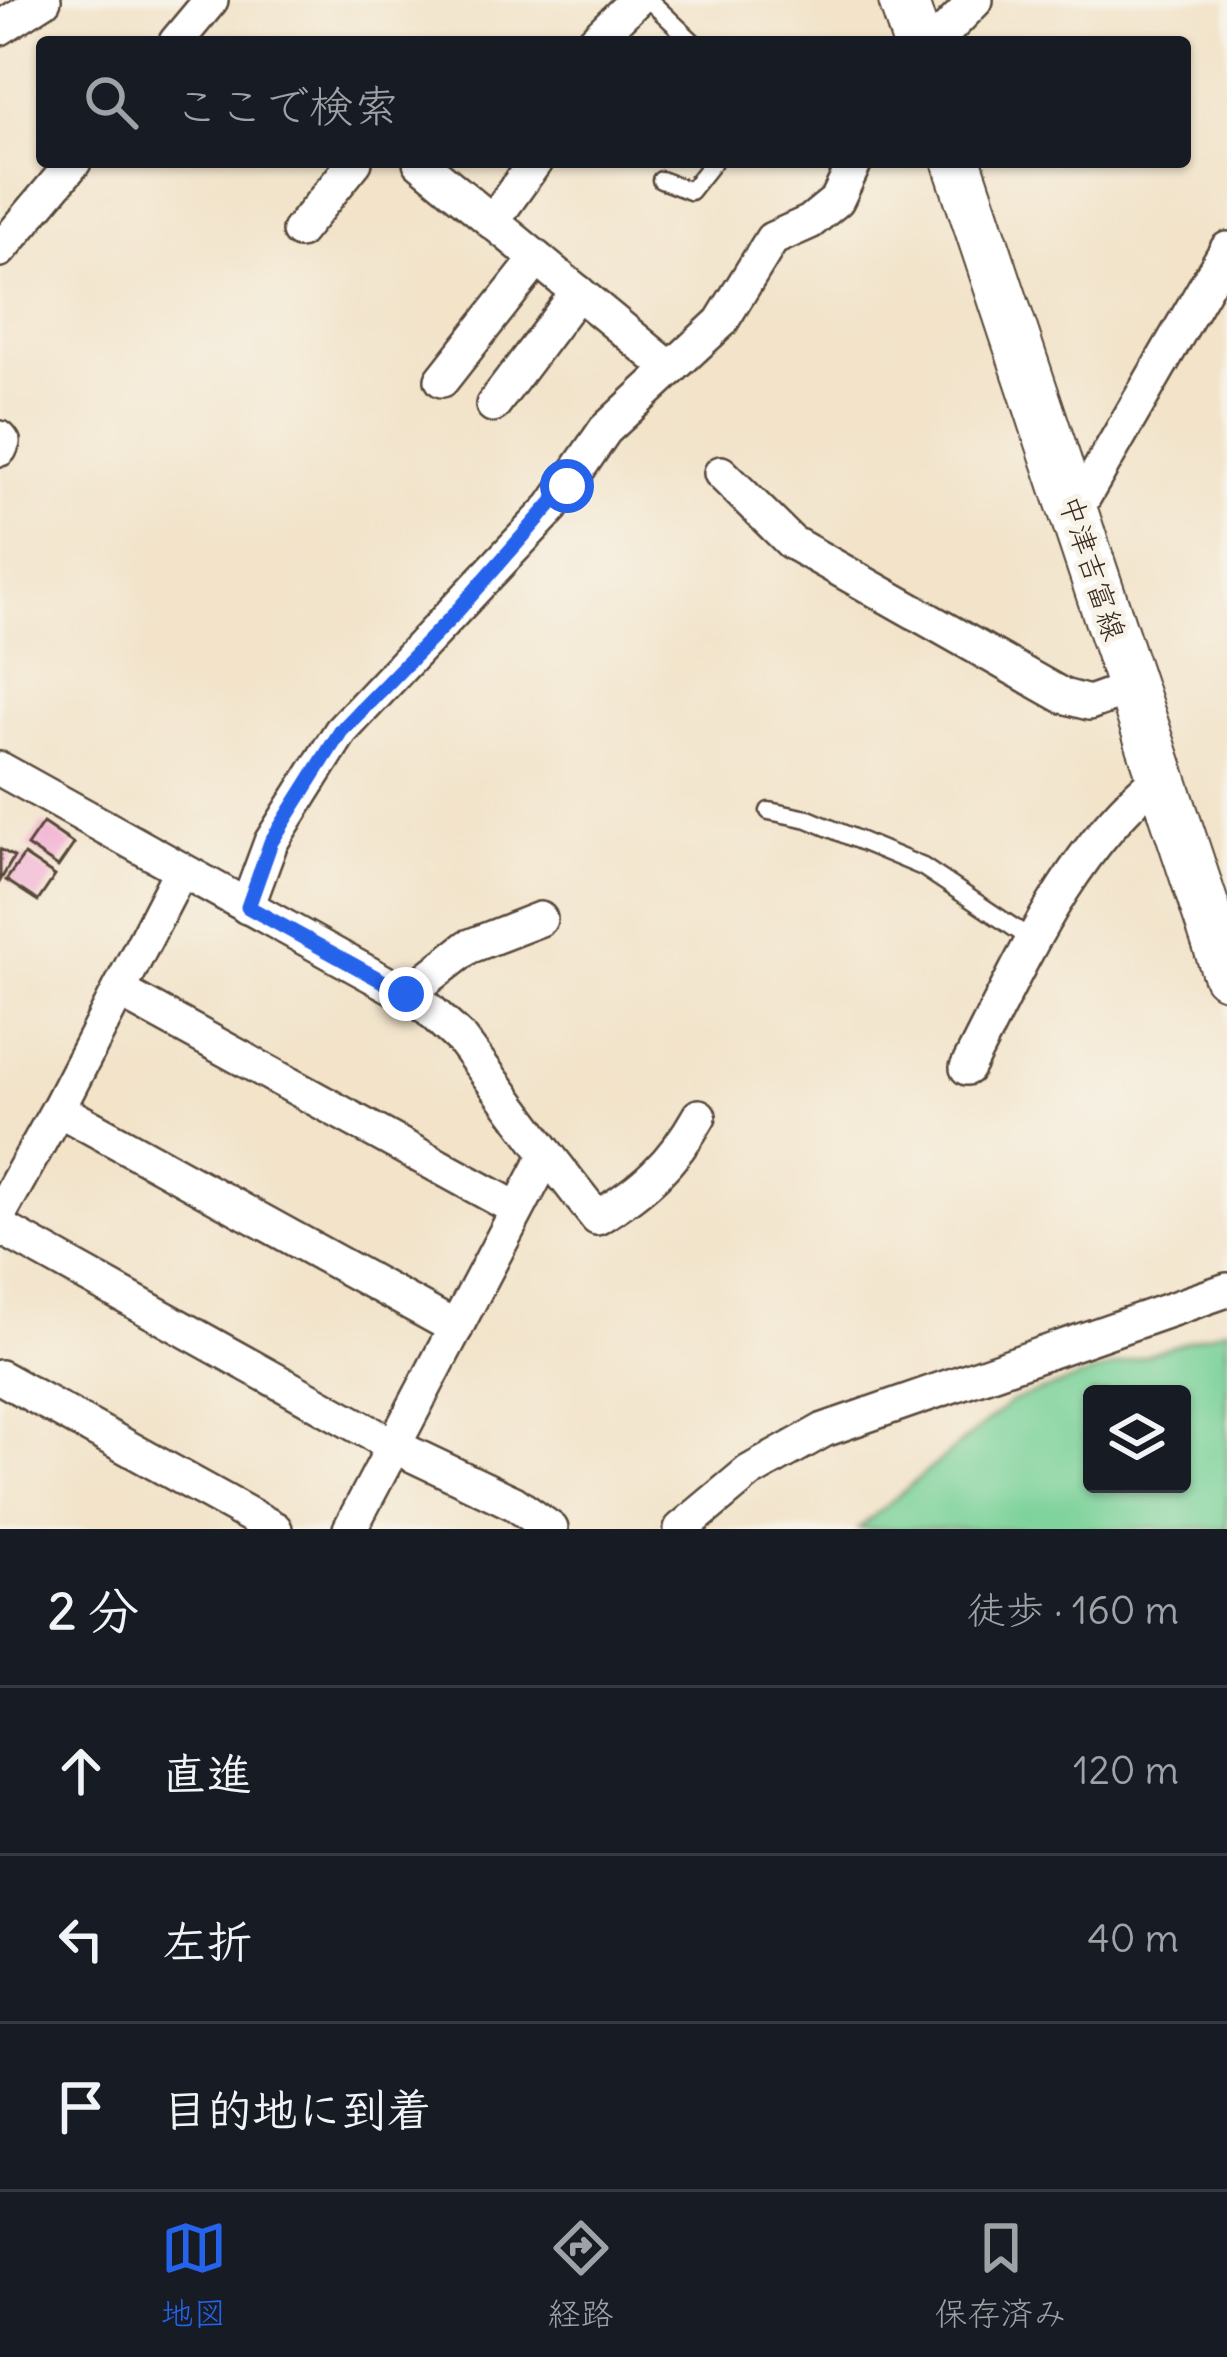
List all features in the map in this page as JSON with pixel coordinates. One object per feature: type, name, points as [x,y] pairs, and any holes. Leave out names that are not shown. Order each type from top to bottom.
[{"type":"main road","points":[[903,0],[914,36]]},
{"type":"main road","name":"中津吉富線","points":[[959,168],[1227,974]]},
{"type":"street","points":[[0,28],[44,0]]},
{"type":"street","points":[[598,36],[636,0]]},
{"type":"street","points":[[941,36],[976,0]]},
{"type":"street","points":[[180,36],[201,4]]},
{"type":"street","points":[[2,242],[69,168]]},
{"type":"street","points":[[298,231],[350,168]]},
{"type":"street","points":[[427,168],[670,369]]},
{"type":"street","points":[[492,222],[531,168]]},
{"type":"street","points":[[248,907],[271,842],[341,731],[552,507],[605,430],[705,340],[733,307],[772,239],[811,222],[837,200],[852,168]]},
{"type":"street","points":[[1074,514],[1227,249]]},
{"type":"street","points":[[442,380],[537,259]]},
{"type":"street","points":[[493,405],[578,292]]},
{"type":"street","points":[[0,438],[0,449]]},
{"type":"street","points":[[721,473],[802,548],[1063,696],[1089,703],[1131,688]]},
{"type":"street","points":[[0,769],[422,1004],[462,1040],[597,1219],[632,1196],[676,1156],[699,1116]]},
{"type":"street","points":[[967,1068],[1034,941],[1098,841],[1134,798],[1161,776]]},
{"type":"street","points":[[0,1213],[181,870]]},
{"type":"street","points":[[406,994],[468,947],[540,919]]},
{"type":"street","points":[[119,992],[517,1209]]},
{"type":"street","points":[[58,1108],[456,1328]]},
{"type":"street","points":[[350,1529],[547,1154]]},
{"type":"street","points":[[0,1227],[394,1446],[514,1503],[550,1529]]},
{"type":"street","points":[[681,1529],[749,1472],[824,1430],[1227,1290]]},
{"type":"street","points":[[0,1376],[275,1529]]},
{"type":"lane","points":[[650,0],[687,36]]},
{"type":"lane","points":[[661,180],[690,191],[708,168]]},
{"type":"lane","points":[[769,811],[808,818],[923,867],[1034,941]]},
{"type":"green space","points":[[1227,1328],[1227,1529],[858,1529],[1012,1401]]},
{"type":"building","points":[[43,823],[74,844],[58,867],[27,846]]},
{"type":"building","points":[[0,849],[14,857],[0,881]]},
{"type":"building","points":[[24,855],[55,876],[38,901],[6,880]]},
{"type":"route","points":[[406,994],[248,907],[271,842],[341,731],[451,618],[567,486]]}]
